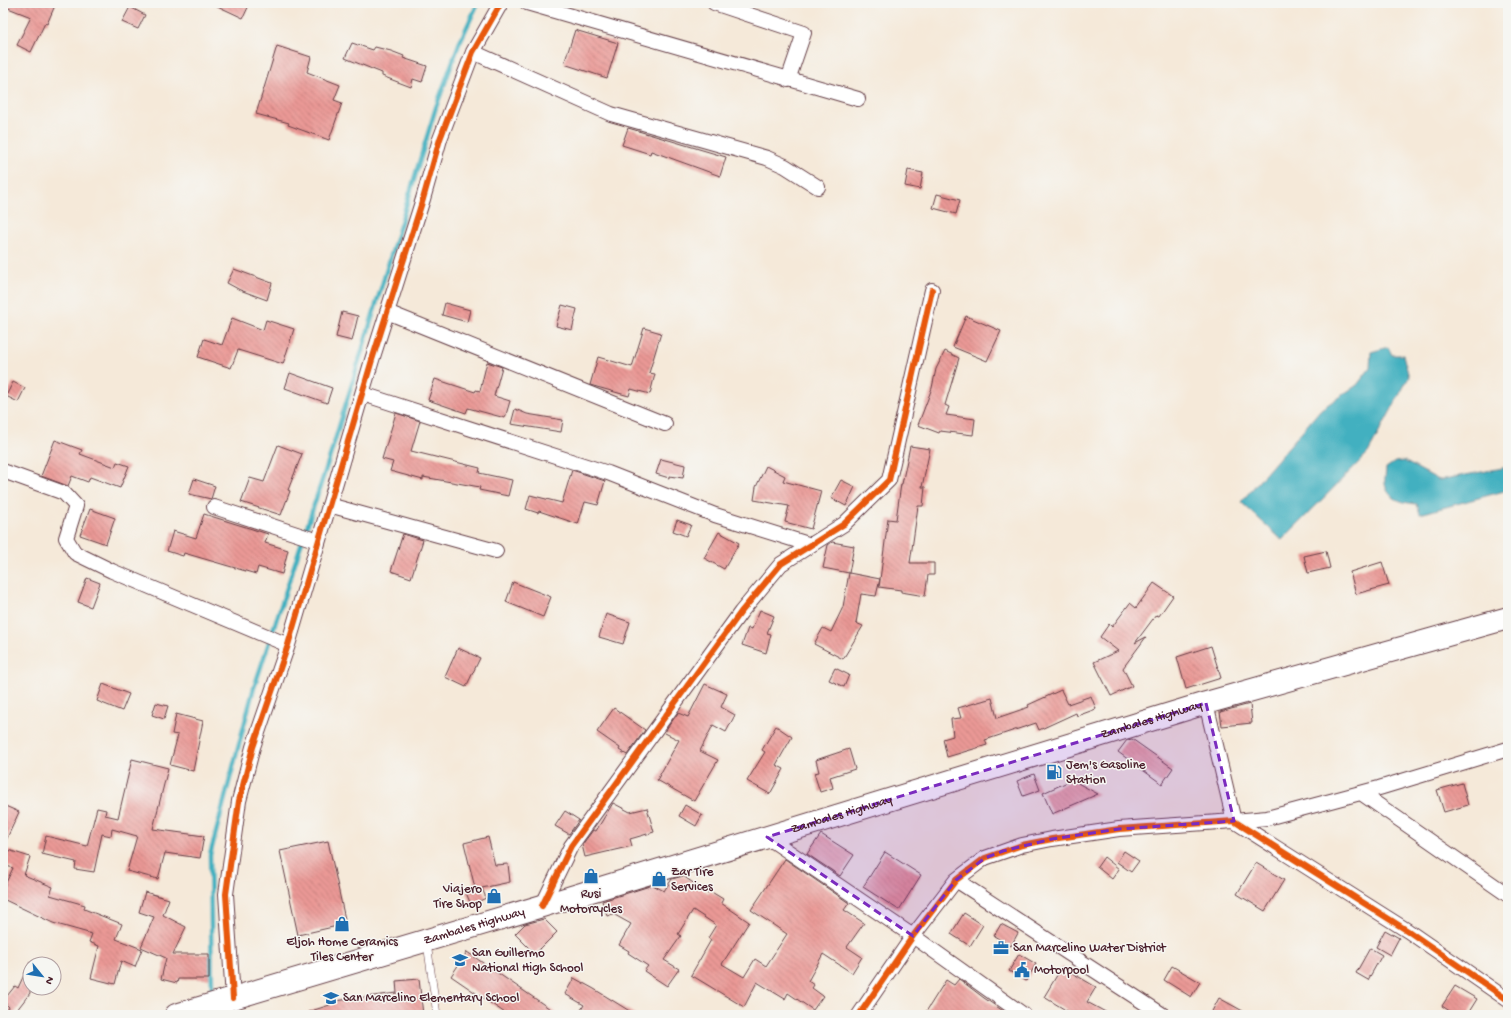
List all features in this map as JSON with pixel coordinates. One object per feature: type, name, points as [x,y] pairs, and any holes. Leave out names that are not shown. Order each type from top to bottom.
[{"type":"main road","name":"Zambales Highway","points":[[176,1015],[427,941],[1206,703],[1508,618]]},
{"type":"street","points":[[233,998],[226,894],[239,801],[253,747],[314,539],[330,505],[386,312],[440,139],[473,52],[501,3]]},
{"type":"street","points":[[527,3],[788,80],[858,99]]},
{"type":"street","points":[[714,3],[804,32],[788,80]]},
{"type":"street","points":[[473,52],[611,114],[767,158],[785,166],[818,187]]},
{"type":"street","points":[[542,906],[571,846],[742,612],[781,564],[844,524],[889,480],[932,290]]},
{"type":"street","points":[[386,312],[665,424]]},
{"type":"street","points":[[363,394],[608,473],[715,515],[810,545]]},
{"type":"street","points":[[3,471],[64,493],[76,506],[66,538],[75,553],[112,571],[284,644]]},
{"type":"street","points":[[330,505],[496,551]]},
{"type":"street","points":[[214,507],[314,539]]},
{"type":"street","points":[[1206,703],[1234,821],[1408,932],[1508,1000]]},
{"type":"street","points":[[859,1015],[913,936],[956,880],[985,858],[1022,845],[1120,829],[1267,818],[1361,793],[1508,749]]},
{"type":"street","points":[[1361,793],[1508,895]]},
{"type":"street","points":[[767,837],[913,936],[1024,1015]]},
{"type":"street","points":[[956,880],[1163,1015]]},
{"type":"lane","points":[[427,941],[438,1015]]},
{"type":"highlighted area","points":[[1206,703],[1234,821],[1119,829],[1052,839],[1003,851],[985,858],[956,880],[913,936],[767,837]]},
{"type":"water","points":[[1388,347],[1392,355],[1403,355],[1409,377],[1368,453],[1282,540],[1241,502],[1321,409],[1357,385],[1370,368],[1371,352]]},
{"type":"water","points":[[1404,461],[1439,480],[1508,467],[1508,490],[1420,514],[1417,504],[1397,500],[1389,494],[1385,484],[1386,468],[1395,462]]},
{"type":"building","points":[[3,3],[56,3],[47,24],[45,23],[31,52],[17,45],[31,17],[3,6]]},
{"type":"building","points":[[211,3],[250,3],[243,18]]},
{"type":"building","points":[[130,7],[145,15],[138,29],[122,22]]},
{"type":"building","points":[[575,30],[618,43],[607,78],[564,64]]},
{"type":"building","points":[[352,43],[373,50],[375,47],[391,51],[404,56],[403,58],[427,66],[422,82],[413,79],[411,87],[382,76],[382,73],[345,58]]},
{"type":"building","points":[[277,46],[311,57],[307,72],[340,85],[334,100],[342,103],[329,140],[288,125],[289,123],[256,114]]},
{"type":"building","points":[[628,128],[726,157],[720,176],[651,151],[650,154],[622,145]]},
{"type":"building","points":[[908,170],[923,173],[920,189],[905,186]]},
{"type":"building","points":[[937,194],[960,200],[956,214],[933,208]]},
{"type":"building","points":[[234,269],[272,283],[267,300],[240,290],[227,283]]},
{"type":"building","points":[[445,303],[470,310],[467,322],[442,315]]},
{"type":"building","points":[[562,305],[577,309],[572,330],[556,326]]},
{"type":"building","points":[[342,312],[358,316],[352,341],[336,337]]},
{"type":"building","points":[[966,316],[1001,331],[987,361],[953,347]]},
{"type":"building","points":[[232,318],[263,330],[266,320],[294,329],[283,364],[238,350],[231,368],[198,357],[204,339],[222,345]]},
{"type":"building","points":[[644,328],[661,333],[649,373],[655,374],[650,394],[631,389],[629,396],[590,385],[598,357],[632,367]]},
{"type":"building","points":[[945,351],[959,358],[945,405],[949,407],[946,415],[975,419],[973,435],[940,431],[939,433],[918,425],[932,388],[936,369]]},
{"type":"building","points":[[487,362],[502,367],[494,396],[510,401],[505,418],[468,408],[466,413],[428,400],[435,379],[475,392],[476,390],[480,391]]},
{"type":"building","points":[[290,373],[332,388],[327,403],[285,388]]},
{"type":"building","points":[[13,382],[25,388],[18,402],[6,396]]},
{"type":"building","points":[[515,409],[527,414],[563,420],[561,432],[511,424]]},
{"type":"building","points":[[396,413],[420,421],[411,451],[480,468],[479,473],[512,480],[508,496],[479,490],[480,487],[423,477],[423,480],[390,471],[393,462],[382,459]]},
{"type":"building","points":[[55,440],[82,450],[80,454],[115,467],[117,462],[129,466],[120,488],[90,477],[88,482],[72,476],[68,486],[41,476]]},
{"type":"building","points":[[278,445],[302,454],[288,490],[290,491],[281,515],[241,502],[250,478],[264,482]]},
{"type":"building","points":[[910,446],[930,449],[922,487],[925,487],[923,506],[918,506],[910,563],[934,563],[934,575],[928,575],[925,596],[901,592],[901,590],[879,587],[888,519],[896,520],[901,484]]},
{"type":"building","points":[[661,459],[685,465],[683,478],[669,476],[669,478],[656,474]]},
{"type":"building","points":[[766,466],[785,476],[783,481],[821,491],[811,529],[785,522],[789,506],[754,500],[756,487]]},
{"type":"building","points":[[572,470],[605,481],[598,505],[585,502],[578,524],[539,511],[538,513],[526,509],[530,495],[562,503]]},
{"type":"building","points":[[194,479],[215,486],[211,499],[189,494]]},
{"type":"building","points":[[841,480],[855,487],[846,506],[831,498]]},
{"type":"building","points":[[90,509],[115,518],[106,544],[80,535]]},
{"type":"building","points":[[204,514],[268,534],[265,543],[288,550],[282,574],[258,567],[256,574],[184,553],[183,556],[167,551],[173,531],[196,538]]},
{"type":"building","points":[[677,520],[691,525],[686,536],[673,531]]},
{"type":"building","points":[[719,532],[739,543],[724,569],[704,558]]},
{"type":"building","points":[[403,534],[423,540],[411,578],[391,571]]},
{"type":"building","points":[[832,542],[854,546],[849,573],[823,568],[828,545]]},
{"type":"building","points":[[1326,551],[1330,568],[1308,573],[1304,556]]},
{"type":"building","points":[[1382,562],[1389,585],[1356,594],[1350,572]]},
{"type":"building","points":[[849,573],[880,579],[876,596],[861,594],[856,623],[863,626],[843,659],[814,644],[823,628],[831,632],[843,607]]},
{"type":"building","points":[[87,578],[100,583],[91,607],[78,602]]},
{"type":"building","points":[[513,582],[551,597],[543,617],[506,602]]},
{"type":"building","points":[[1154,583],[1173,596],[1159,616],[1156,615],[1135,643],[1146,637],[1123,668],[1132,686],[1111,696],[1094,662],[1118,651],[1100,637],[1109,624],[1112,627],[1130,603],[1136,608]]},
{"type":"building","points":[[760,610],[774,616],[767,633],[771,634],[766,653],[742,645],[748,628],[752,629]]},
{"type":"building","points":[[606,614],[630,622],[623,644],[599,637]]},
{"type":"building","points":[[1211,646],[1221,678],[1186,689],[1177,657]]},
{"type":"building","points":[[458,648],[480,658],[466,687],[445,677]]},
{"type":"building","points":[[835,668],[849,675],[844,687],[829,680]]},
{"type":"building","points":[[103,684],[129,694],[122,711],[97,701]]},
{"type":"building","points":[[705,684],[727,694],[721,707],[735,715],[726,732],[713,725],[700,751],[718,760],[694,801],[657,780],[679,740],[665,733],[667,728],[678,713],[688,717]]},
{"type":"building","points":[[1061,690],[1068,704],[1091,696],[1096,709],[1077,716],[1076,713],[1039,730],[1036,723],[985,740],[987,745],[947,757],[943,739],[953,736],[951,719],[961,718],[958,708],[992,698],[997,718],[1029,707],[1028,705]]},
{"type":"building","points":[[156,703],[168,706],[164,719],[152,715]]},
{"type":"building","points":[[1250,704],[1252,723],[1222,726],[1220,712]]},
{"type":"building","points":[[614,708],[645,730],[627,755],[619,750],[620,748],[597,732]]},
{"type":"building","points":[[176,714],[203,721],[193,771],[170,765],[178,735],[172,734]]},
{"type":"building","points":[[776,726],[792,737],[776,765],[784,769],[770,794],[747,781],[765,752],[762,750]]},
{"type":"building","points":[[1132,739],[1173,768],[1162,784],[1118,752],[1127,740]]},
{"type":"building","points":[[849,749],[855,769],[830,777],[833,788],[820,792],[814,773],[819,772],[816,760]]},
{"type":"building","points":[[132,759],[168,768],[153,829],[204,836],[200,858],[165,853],[158,879],[127,871],[137,836],[112,829],[111,836],[102,834],[94,872],[75,869],[76,862],[42,854],[46,836],[87,846],[97,808],[106,810],[105,815],[118,818]]},
{"type":"building","points":[[1034,774],[1040,790],[1023,796],[1017,781]]},
{"type":"building","points":[[1072,780],[1098,794],[1052,814],[1043,793]]},
{"type":"building","points":[[1462,783],[1468,805],[1444,812],[1437,790]]},
{"type":"building","points":[[613,803],[630,812],[647,808],[654,832],[630,839],[632,846],[585,857],[582,845],[593,830],[596,831]]},
{"type":"building","points":[[3,805],[19,812],[3,847]]},
{"type":"building","points":[[685,805],[702,815],[696,826],[679,816]]},
{"type":"building","points":[[565,811],[579,820],[569,834],[555,826]]},
{"type":"building","points":[[821,834],[854,855],[840,876],[807,854]]},
{"type":"building","points":[[488,837],[495,865],[508,864],[510,882],[482,888],[486,898],[471,905],[465,890],[475,888],[464,843]]},
{"type":"building","points":[[328,841],[346,924],[298,935],[280,851]]},
{"type":"building","points":[[8,850],[30,857],[24,875],[53,887],[50,895],[85,905],[84,909],[122,924],[116,939],[142,949],[135,967],[121,961],[115,984],[91,978],[99,946],[89,942],[92,934],[53,923],[3,899],[3,889],[13,868],[3,865]]},
{"type":"building","points":[[1124,851],[1139,861],[1131,872],[1117,862]]},
{"type":"building","points":[[885,852],[921,875],[899,910],[863,887]]},
{"type":"building","points":[[1104,857],[1119,869],[1112,879],[1097,867]]},
{"type":"building","points":[[785,859],[849,903],[844,910],[864,923],[847,947],[862,957],[852,973],[823,954],[808,981],[814,985],[812,988],[823,996],[813,1010],[788,993],[785,999],[757,982],[744,1007],[691,975],[711,940],[708,938],[716,925],[693,910],[678,934],[681,936],[664,960],[679,969],[667,986],[644,971],[648,966],[628,953],[629,951],[619,945],[631,924],[613,914],[607,916],[602,901],[653,885],[664,891],[672,879],[683,876],[708,893],[710,891],[723,899],[721,903],[749,922],[722,964],[744,977],[755,959],[766,966],[787,934],[751,910]]},
{"type":"building","points":[[1256,863],[1284,880],[1265,911],[1237,894]]},
{"type":"building","points":[[145,892],[169,899],[163,915],[186,927],[173,954],[209,954],[209,979],[178,979],[177,983],[161,979],[166,958],[141,947],[154,917],[139,912]]},
{"type":"building","points":[[964,913],[983,925],[970,946],[951,934]]},
{"type":"building","points":[[544,919],[557,932],[535,954],[515,934],[525,924]]},
{"type":"building","points":[[1001,924],[1018,933],[1011,946],[994,936]]},
{"type":"building","points":[[1385,930],[1399,938],[1390,955],[1376,947]]},
{"type":"building","points":[[1370,948],[1382,955],[1368,980],[1356,973]]},
{"type":"building","points":[[467,952],[559,1015],[508,1015],[451,976]]},
{"type":"building","points":[[1019,954],[1036,964],[1026,981],[1009,971]]},
{"type":"building","points":[[1172,966],[1200,982],[1191,997],[1164,980]]},
{"type":"building","points":[[1062,967],[1096,987],[1087,1002],[1111,1015],[1074,1015],[1044,997]]},
{"type":"building","points":[[574,978],[636,1015],[589,1015],[581,1010],[584,1005],[565,994]]},
{"type":"building","points":[[22,979],[22,996],[28,996],[13,1015],[5,1015],[9,1007],[3,1001],[15,986],[18,988]]},
{"type":"building","points":[[419,979],[423,1015],[308,1015],[308,1012],[336,1003],[335,1001],[397,993],[396,981]]},
{"type":"building","points":[[959,979],[1009,1015],[924,1015],[946,980],[954,985]]},
{"type":"building","points":[[1455,986],[1477,999],[1467,1015],[1456,1015],[1442,1006]]},
{"type":"building","points":[[1219,998],[1250,1015],[1210,1015]]},
{"type":"waterway","points":[[212,991],[210,855],[253,691],[331,453],[436,107],[459,44],[478,3]]},
{"type":"cycle path","points":[[233,998],[226,894],[239,801],[253,747],[288,645],[372,360],[423,199],[440,139],[473,52],[501,3]]},
{"type":"cycle path","points":[[542,906],[571,846],[741,612],[781,564],[844,524],[889,480],[932,290]]},
{"type":"cycle path","points":[[859,1015],[913,936],[956,880],[985,858],[1022,845],[1119,829],[1234,821],[1408,931],[1508,1000]]},
{"type":"place","name":"Jem's Gasoline Station","points":[[1054,772]]},
{"type":"place","name":"Rusi Motorcycles","points":[[591,876]]},
{"type":"place","name":"Zar Tire Services","points":[[659,879]]},
{"type":"place","name":"Viajero Tire Shop","points":[[494,896]]},
{"type":"place","name":"Eljoh Home Ceramics Tiles Center","points":[[342,924]]},
{"type":"place","name":"San Marcelino Water District","points":[[1001,948]]},
{"type":"place","name":"San Guillermo National High School","points":[[460,960]]},
{"type":"place","name":"Motorpool","points":[[1022,970]]},
{"type":"place","name":"San Marcelino Elementary School","points":[[331,998]]}]
